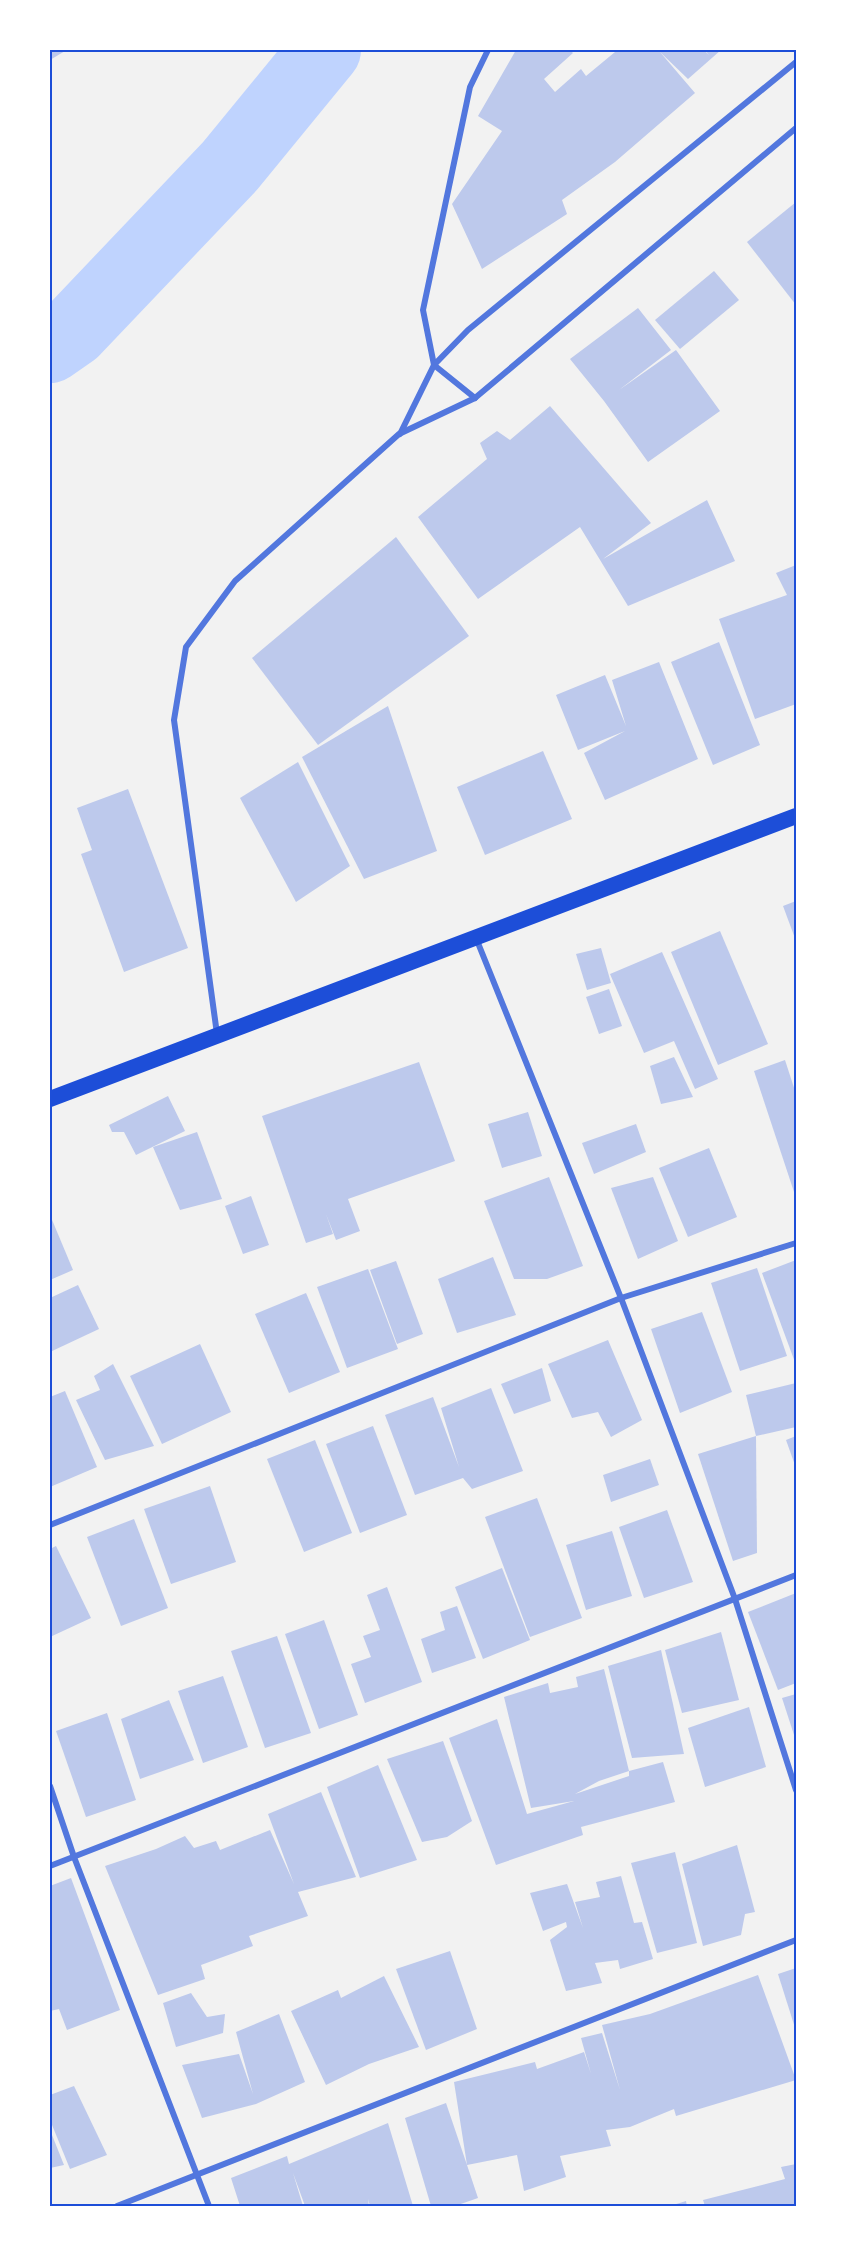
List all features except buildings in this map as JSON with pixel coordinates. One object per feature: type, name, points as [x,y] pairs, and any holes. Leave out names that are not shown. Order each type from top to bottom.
[{"type":"highway","points":[[50,1099],[796,816]]},
{"type":"street","points":[[475,398],[434,365],[423,310],[470,87],[488,50]]},
{"type":"street","points":[[399,434],[434,365],[468,330],[796,62]]},
{"type":"street","points":[[217,1035],[174,720],[186,647],[235,581],[399,434],[475,398],[796,128]]},
{"type":"street","points":[[476,937],[621,1298],[735,1599],[796,1790]]},
{"type":"street","points":[[50,1525],[621,1298],[796,1243]]},
{"type":"street","points":[[50,1866],[796,1575]]},
{"type":"street","points":[[50,1786],[74,1857],[208,2206]]},
{"type":"street","points":[[117,2206],[796,1940]]},
{"type":"waterway","points":[[50,347],[73,331],[230,166],[325,50]]}]
